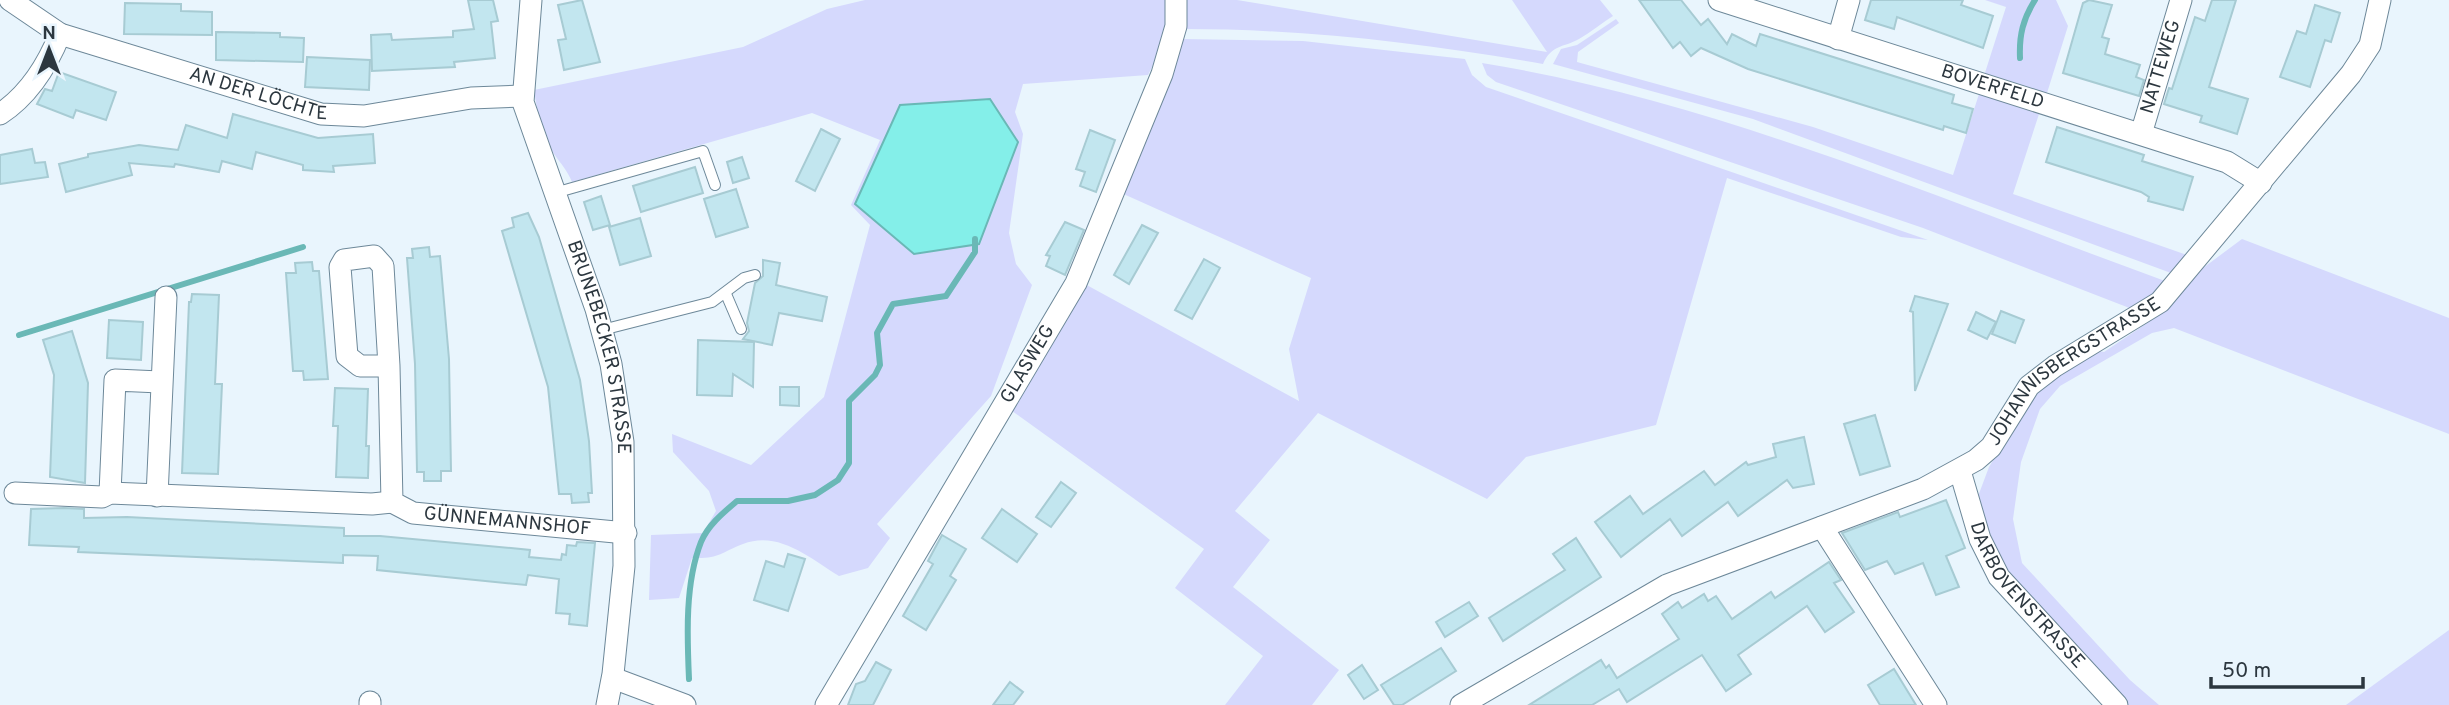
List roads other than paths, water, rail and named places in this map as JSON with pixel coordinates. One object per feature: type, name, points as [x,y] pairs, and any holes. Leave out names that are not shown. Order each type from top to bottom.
[{"type":"street","name":"AN DER LÖCHTE","points":[[10,0],[60,34],[321,114],[364,116],[471,98],[522,96]]},
{"type":"street","name":"BRUNEBECKER STRASSE","points":[[531,0],[522,96],[529,125],[558,192],[602,330],[611,364],[623,442],[626,533],[613,678],[607,705]]},
{"type":"street","name":"GLASWEG","points":[[826,705],[1076,284],[1162,74],[1176,26],[1176,0]]},
{"type":"street","name":"BOVERFELD","points":[[1719,0],[2227,162],[2260,183]]},
{"type":"street","points":[[1838,39],[1849,0]]},
{"type":"street","name":"NATTEWEG","points":[[2141,134],[2181,0]]},
{"type":"street","name":"JOHANNISBERGSTRASSE","points":[[1461,705],[1667,584],[1923,489],[1960,471],[1991,447],[2029,386],[2055,366],[2160,302],[2364,55],[2370,45],[2379,0]]},
{"type":"street","points":[[0,114],[21,99],[51,55],[60,34]]},
{"type":"street","points":[[389,366],[360,366],[348,360],[340,267],[344,260],[374,256],[382,262],[389,366],[392,502]]},
{"type":"street","points":[[157,496],[160,382],[166,297]]},
{"type":"street","points":[[110,494],[115,380],[160,382]]},
{"type":"street","name":"DARBOVENSTRASSE","points":[[1960,471],[1980,539],[1999,577],[2117,705]]},
{"type":"street","name":"GÜNNEMANNSHOF","points":[[15,493],[372,504],[392,502],[413,513],[626,533]]},
{"type":"street","points":[[1822,527],[1936,705]]},
{"type":"street","points":[[613,678],[685,705]]},
{"type":"lane","points":[[558,192],[703,150],[715,185]]},
{"type":"lane","points":[[602,330],[712,302],[744,278],[755,275]]},
{"type":"lane","points":[[726,294],[741,329]]},
{"type":"waterway","points":[[2020,58],[2023,28],[2035,0]]},
{"type":"waterway","points":[[689,679],[688,627],[692,575],[701,542],[708,530],[737,501],[788,501],[815,495],[838,480],[849,463],[849,401],[875,375],[880,365],[877,333],[893,304],[946,296],[975,252],[975,239]]},
{"type":"waterway","points":[[19,335],[303,247]]}]
